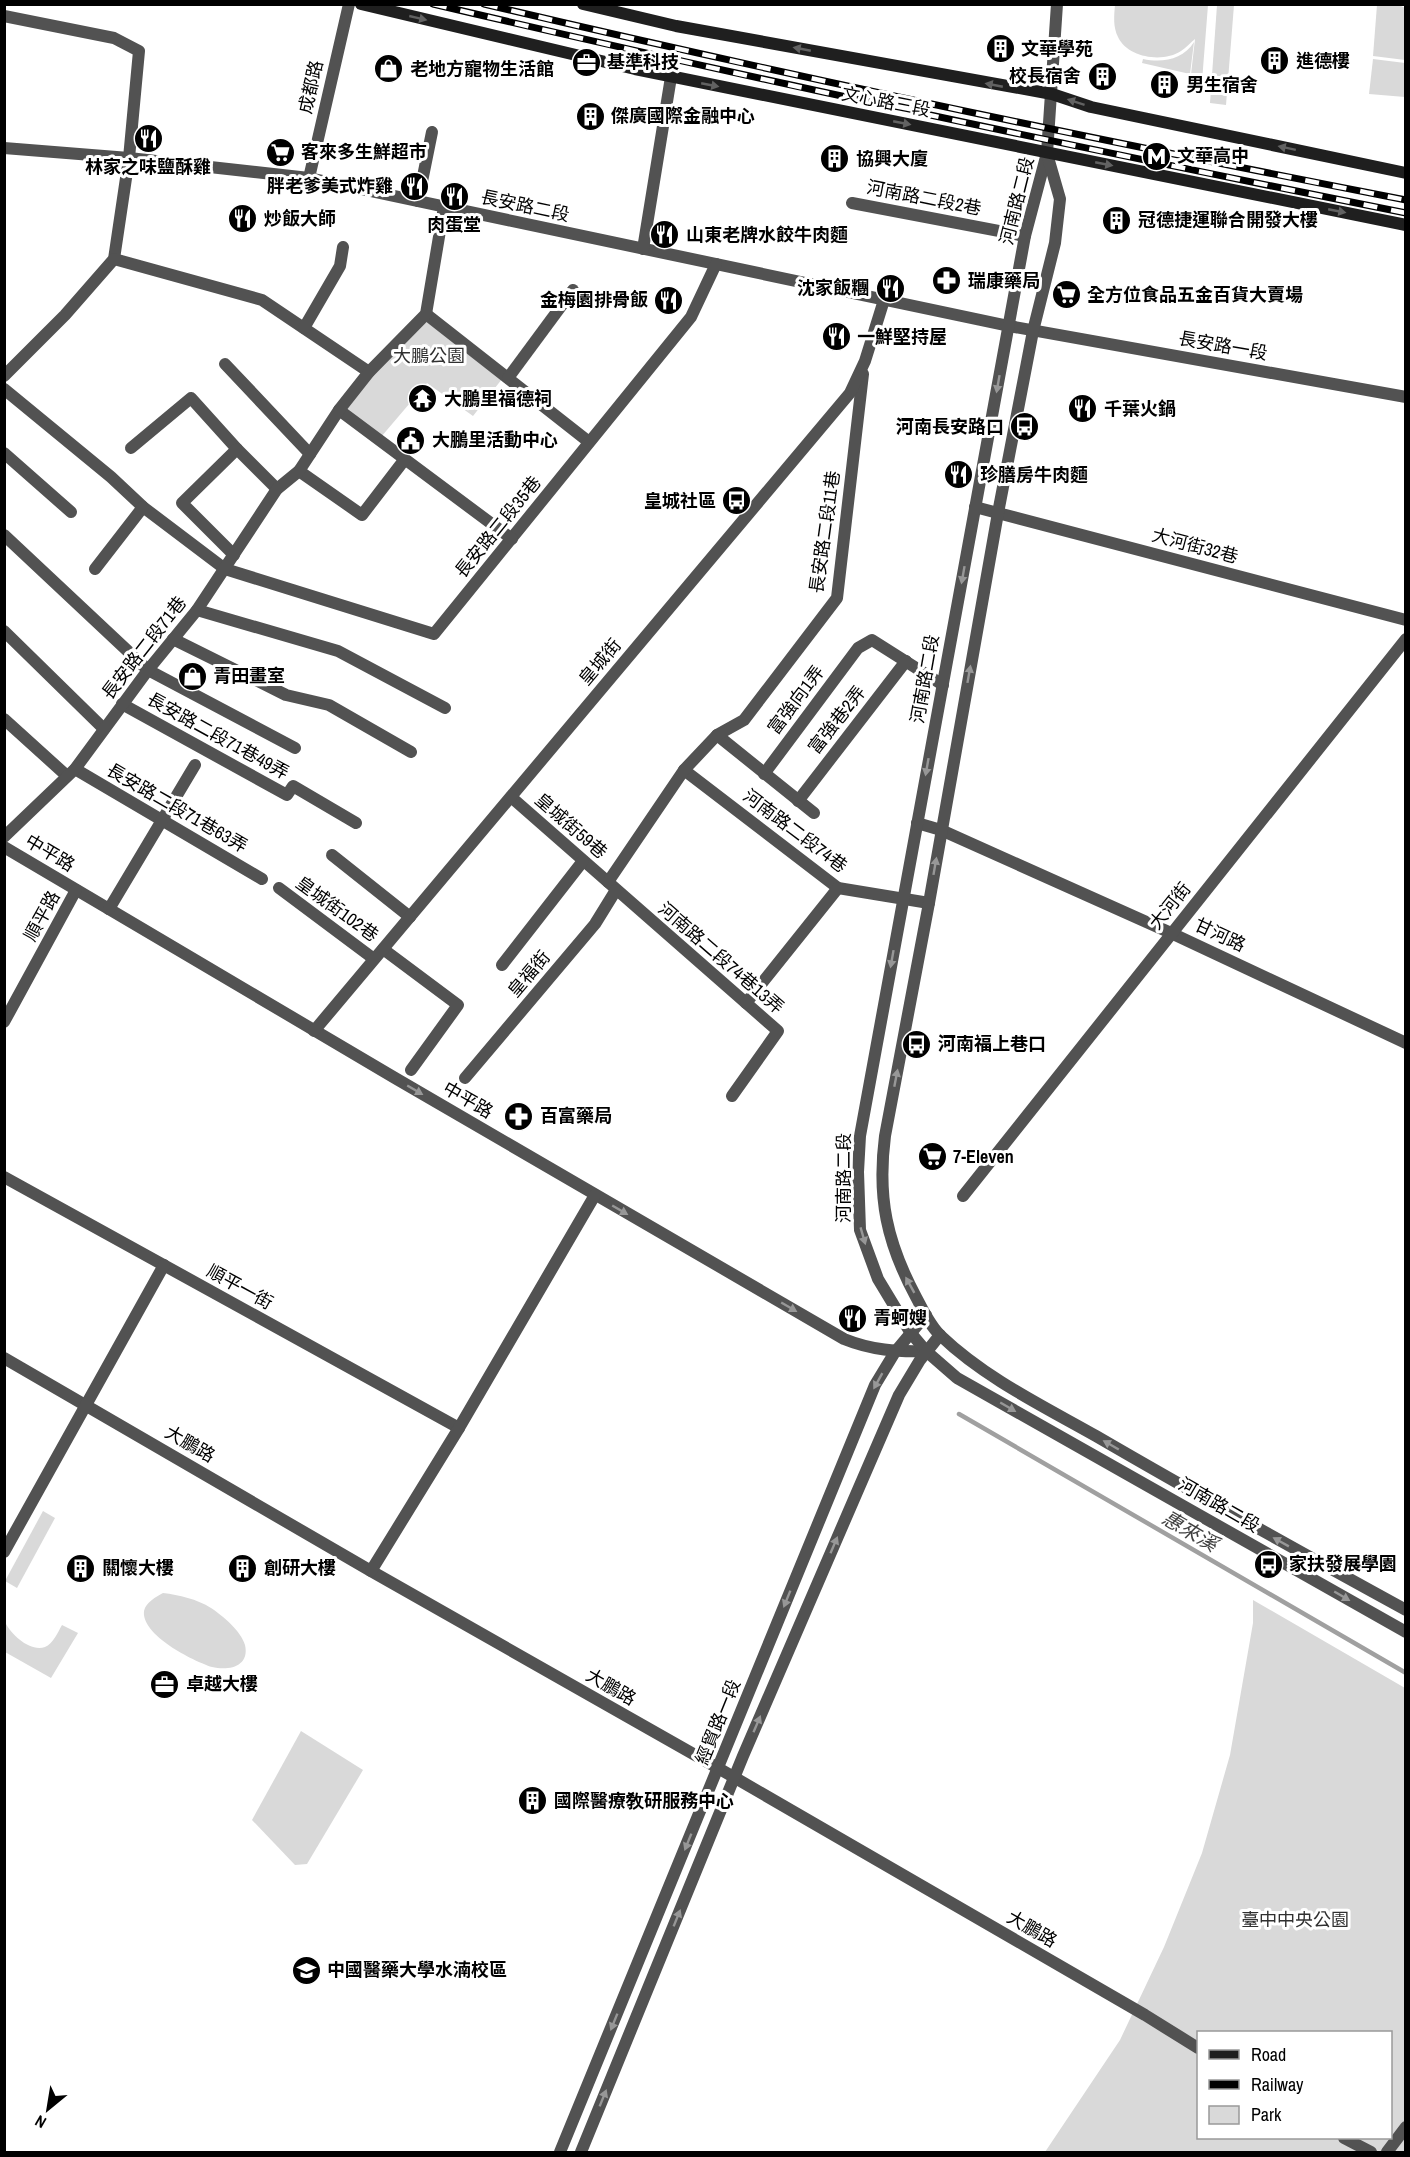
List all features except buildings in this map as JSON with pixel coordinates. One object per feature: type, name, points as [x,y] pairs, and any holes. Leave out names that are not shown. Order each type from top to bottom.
[{"type":"main road","name":"文心路三段","points":[[361,4],[671,77],[1406,225]]},
{"type":"main road","name":"文心路三段","points":[[584,4],[676,26],[1052,94],[1091,107],[1406,173]]},
{"type":"street","name":"成都路","points":[[309,178],[349,4]]},
{"type":"street","points":[[1047,153],[1057,4]]},
{"type":"street","points":[[4,16],[114,38],[139,51],[129,158],[114,259],[65,315],[4,376]]},
{"type":"street","points":[[643,249],[671,77]]},
{"type":"street","points":[[418,201],[432,132]]},
{"type":"street","name":"長安路二段","points":[[4,148],[129,158],[309,178],[1033,331]]},
{"type":"street","name":"河南路二段","points":[[1047,153],[1025,236],[860,1136],[858,1172],[860,1230],[878,1279],[910,1332],[926,1351],[957,1378],[1406,1632]]},
{"type":"street","name":"河南路二段","points":[[1047,153],[1060,199],[1055,243],[1033,331],[998,513],[885,1136],[881,1174],[886,1228],[901,1268],[926,1315],[940,1335],[979,1368],[1217,1506],[1406,1610]]},
{"type":"street","name":"河南路二段2巷","points":[[852,203],[1025,236]]},
{"type":"street","points":[[444,207],[426,314],[589,442]]},
{"type":"street","points":[[304,328],[340,266],[343,247]]},
{"type":"street","points":[[114,259],[262,300],[369,372]]},
{"type":"street","name":"長安路二段35巷","points":[[225,569],[434,634],[691,317],[716,264]]},
{"type":"street","points":[[508,378],[573,290]]},
{"type":"street","name":"皇城街","points":[[314,1031],[850,393],[865,361],[884,300]]},
{"type":"street","name":"長安路二段71巷","points":[[4,837],[71,772],[172,639],[197,610],[277,489],[299,471],[339,410],[369,372],[426,314]]},
{"type":"street","name":"長安路一段","points":[[1033,331],[1406,397]]},
{"type":"street","name":"長安路二段11巷","points":[[684,770],[717,735],[744,720],[837,598],[865,361]]},
{"type":"street","points":[[225,364],[310,454]]},
{"type":"street","points":[[4,389],[111,477],[143,507],[225,569]]},
{"type":"street","points":[[131,448],[191,398],[277,489]]},
{"type":"street","points":[[339,410],[512,539]]},
{"type":"street","points":[[234,555],[182,503],[237,449]]},
{"type":"street","points":[[4,453],[71,512]]},
{"type":"street","points":[[299,471],[362,515],[405,459]]},
{"type":"street","points":[[95,569],[143,507]]},
{"type":"street","name":"大河街32巷","points":[[975,507],[1406,620]]},
{"type":"street","points":[[4,536],[148,670],[295,748]]},
{"type":"street","points":[[197,610],[338,651],[445,708]]},
{"type":"street","points":[[4,631],[104,729]]},
{"type":"street","points":[[172,639],[286,695],[329,705],[411,752]]},
{"type":"street","name":"大河街","points":[[963,1196],[1406,639]]},
{"type":"street","name":"富強向1弄","points":[[764,774],[858,648],[872,640],[906,661]]},
{"type":"street","points":[[906,661],[943,685]]},
{"type":"street","name":"富強巷2弄","points":[[798,801],[906,661]]},
{"type":"street","name":"長安路二段71巷49弄","points":[[122,704],[287,795],[292,786],[356,823]]},
{"type":"street","name":"長安路二段˙71巷63弄","points":[[4,719],[71,772],[162,820],[262,879]]},
{"type":"street","points":[[717,735],[814,813]]},
{"type":"street","points":[[109,909],[195,765]]},
{"type":"street","name":"皇福街","points":[[465,1078],[595,924],[612,886],[684,770]]},
{"type":"street","name":"河南路二段74巷","points":[[684,770],[838,888],[904,897],[929,903]]},
{"type":"street","name":"皇城街59巷","points":[[511,797],[612,886]]},
{"type":"street","name":"甘河路","points":[[917,823],[941,830],[1171,933],[1406,1043]]},
{"type":"street","name":"中平路","points":[[4,847],[595,1196],[844,1338],[871,1348],[895,1352],[926,1351]]},
{"type":"street","points":[[332,855],[410,917]]},
{"type":"street","points":[[502,965],[583,861]]},
{"type":"street","name":"河南路二段74巷13弄","points":[[612,886],[778,1031],[732,1096]]},
{"type":"street","name":"皇城街102巷","points":[[279,888],[458,1005],[411,1070]]},
{"type":"street","points":[[746,1003],[838,888]]},
{"type":"street","name":"順平路","points":[[4,1022],[76,890]]},
{"type":"street","name":"順平一街","points":[[4,1177],[459,1428]]},
{"type":"street","points":[[371,1571],[459,1428],[595,1196]]},
{"type":"street","points":[[4,1552],[164,1265]]},
{"type":"street","name":"經貿路一段","points":[[560,2152],[875,1385],[895,1352],[926,1315]]},
{"type":"street","name":"經貿路一段","points":[[580,2152],[734,1778],[899,1395],[926,1351],[940,1335]]},
{"type":"street","name":"大鵬路","points":[[4,1358],[371,1571],[718,1768],[1197,2047]]},
{"type":"street","points":[[1387,2152],[1406,2127]]},
{"type":"street","points":[[1346,2139],[1371,2152]]},
{"type":"green space","points":[[1115,5],[1208,5],[1201,94],[1189,92],[1195,39],[1174,55],[1156,57],[1138,54],[1123,44],[1116,33]]},
{"type":"green space","points":[[1217,5],[1234,5],[1226,105],[1210,103]]},
{"type":"green space","points":[[1377,5],[1399,5],[1405,8],[1405,60],[1373,56]]},
{"type":"green space","points":[[1194,42],[1190,74],[1142,63],[1143,59],[1157,61],[1172,59],[1184,53]]},
{"type":"green space","points":[[1373,59],[1405,63],[1405,97],[1369,94]]},
{"type":"green space","name":"大鵬公園","points":[[426,321],[502,379],[473,416],[427,383],[381,437],[345,410],[374,373]]},
{"type":"green space","points":[[43,1511],[55,1518],[17,1588],[5,1581]]},
{"type":"green space","points":[[163,1593],[200,1602],[226,1620],[240,1634],[245,1645],[246,1652],[241,1663],[231,1668],[212,1667],[181,1653],[159,1638],[145,1620],[144,1611],[149,1602]]},
{"type":"green space","name":"臺中中央公園","points":[[1253,1600],[1405,1688],[1405,2152],[1045,2152],[1120,2040],[1164,1947],[1202,1853],[1230,1755],[1253,1623]]},
{"type":"green space","points":[[6,1624],[22,1642],[39,1648],[45,1647],[55,1638],[62,1625],[78,1633],[51,1678],[5,1652]]},
{"type":"green space","points":[[301,1731],[363,1770],[307,1864],[295,1865],[252,1820]]},
{"type":"waterway","name":"惠來溪","points":[[959,1414],[1406,1673]]},
{"type":"railway","points":[[433,4],[918,113],[1406,213]]},
{"type":"railway","points":[[484,4],[713,57],[1174,154],[1406,200]]},
{"type":"place","name":"文華學苑","points":[[1000,49]]},
{"type":"place","name":"進德樓","points":[[1275,61]]},
{"type":"place","name":"基準科技","points":[[586,62]]},
{"type":"place","name":"老地方寵物生活館","points":[[389,69]]},
{"type":"place","name":"校長宿舍","points":[[1102,76]]},
{"type":"place","name":"男生宿舍","points":[[1165,85]]},
{"type":"place","name":"傑廣國際金融中心","points":[[590,116]]},
{"type":"place","name":"林家之味鹽酥雞","points":[[148,138]]},
{"type":"place","name":"客來多生鮮超市","points":[[280,152]]},
{"type":"place","name":"文華高中","points":[[1156,156]]},
{"type":"place","name":"協興大廈","points":[[835,159]]},
{"type":"place","name":"胖老爹美式炸雞","points":[[414,186]]},
{"type":"place","name":"肉蛋堂","points":[[454,196]]},
{"type":"place","name":"炒飯大師","points":[[243,219]]},
{"type":"place","name":"冠德捷運聯合開發大樓","points":[[1117,220]]},
{"type":"place","name":"山東老牌水餃牛肉麵","points":[[665,235]]},
{"type":"place","name":"瑞康藥局","points":[[947,281]]},
{"type":"place","name":"沈家飯糰","points":[[890,288]]},
{"type":"place","name":"全方位食品五金百貨大賣場","points":[[1066,295]]},
{"type":"place","name":"金梅園排骨飯","points":[[669,300]]},
{"type":"place","name":"一鮮堅持屋","points":[[836,337]]},
{"type":"place","name":"大鵬里福德祠","points":[[423,399]]},
{"type":"place","name":"千葉火鍋","points":[[1083,409]]},
{"type":"place","name":"河南長安路口","points":[[1025,427]]},
{"type":"place","name":"大鵬里活動中心","points":[[411,440]]},
{"type":"place","name":"珍膳房牛肉麵","points":[[959,475]]},
{"type":"place","name":"皇城社區","points":[[737,501]]},
{"type":"place","name":"青田畫室","points":[[192,676]]},
{"type":"place","name":"河南福上巷口","points":[[917,1044]]},
{"type":"place","name":"百富藥局","points":[[519,1116]]},
{"type":"place","name":"7-Eleven","points":[[932,1157]]},
{"type":"place","name":"青蚵嫂","points":[[852,1318]]},
{"type":"place","name":"家扶發展學園","points":[[1268,1564]]},
{"type":"place","name":"關懷大樓","points":[[81,1568]]},
{"type":"place","name":"創研大樓","points":[[243,1568]]},
{"type":"place","name":"卓越大樓","points":[[165,1684]]},
{"type":"place","name":"國際醫療敎研服務中心","points":[[533,1801]]},
{"type":"place","name":"中國醫藥大學水湳校區","points":[[306,1970]]}]
